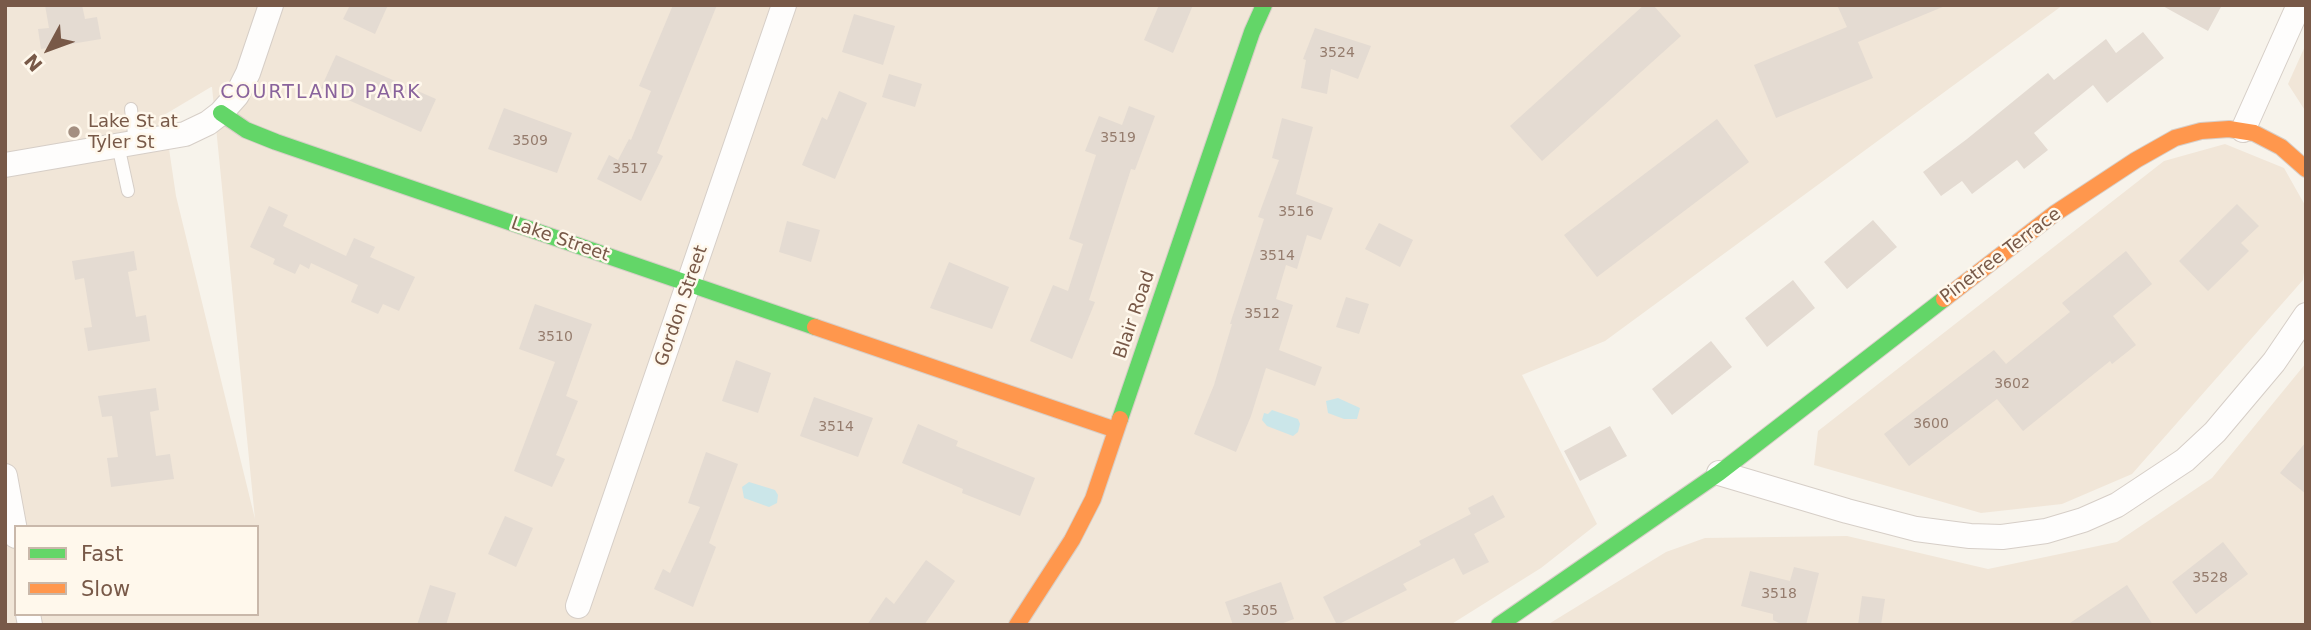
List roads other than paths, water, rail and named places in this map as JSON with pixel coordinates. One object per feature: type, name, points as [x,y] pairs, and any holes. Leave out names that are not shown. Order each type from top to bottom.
[{"type":"street","points":[[5,165],[185,134],[208,123],[221,113],[237,94],[248,74],[271,5]]},
{"type":"street","name":"Gordon Street","points":[[578,606],[784,5]]},
{"type":"street","name":"Blair Road","points":[[1017,625],[1078,530],[1093,499],[1252,32],[1264,5]]},
{"type":"street","points":[[2243,130],[2299,5]]},
{"type":"street","name":"Lake Street","points":[[221,113],[246,130],[276,142],[1116,430]]},
{"type":"street","name":"Pinetree Terrace","points":[[1499,625],[1719,472],[2054,214],[2136,160],[2175,138],[2201,131],[2243,130],[2281,147],[2306,169]]},
{"type":"street","points":[[1719,472],[1916,529],[2002,537],[2046,531],[2083,520],[2117,505],[2156,482],[2185,460],[2215,432],[2274,362],[2306,315]]},
{"type":"street","points":[[5,476],[14,525]]},
{"type":"lane","points":[[128,191],[126,144],[131,109]]},
{"type":"water","points":[[1338,398],[1360,408],[1357,419],[1344,419],[1328,413],[1326,401]]},
{"type":"water","points":[[1272,410],[1298,419],[1298,432],[1293,436],[1267,426],[1262,420],[1264,413],[1268,414]]},
{"type":"water","points":[[749,482],[775,490],[778,495],[777,503],[769,507],[744,498],[742,487]]},
{"type":"place","name":"Lake St at Tyler St","points":[[74,132]]},
{"type":"district","name":"COURTLAND PARK","points":[[321,93]]}]
